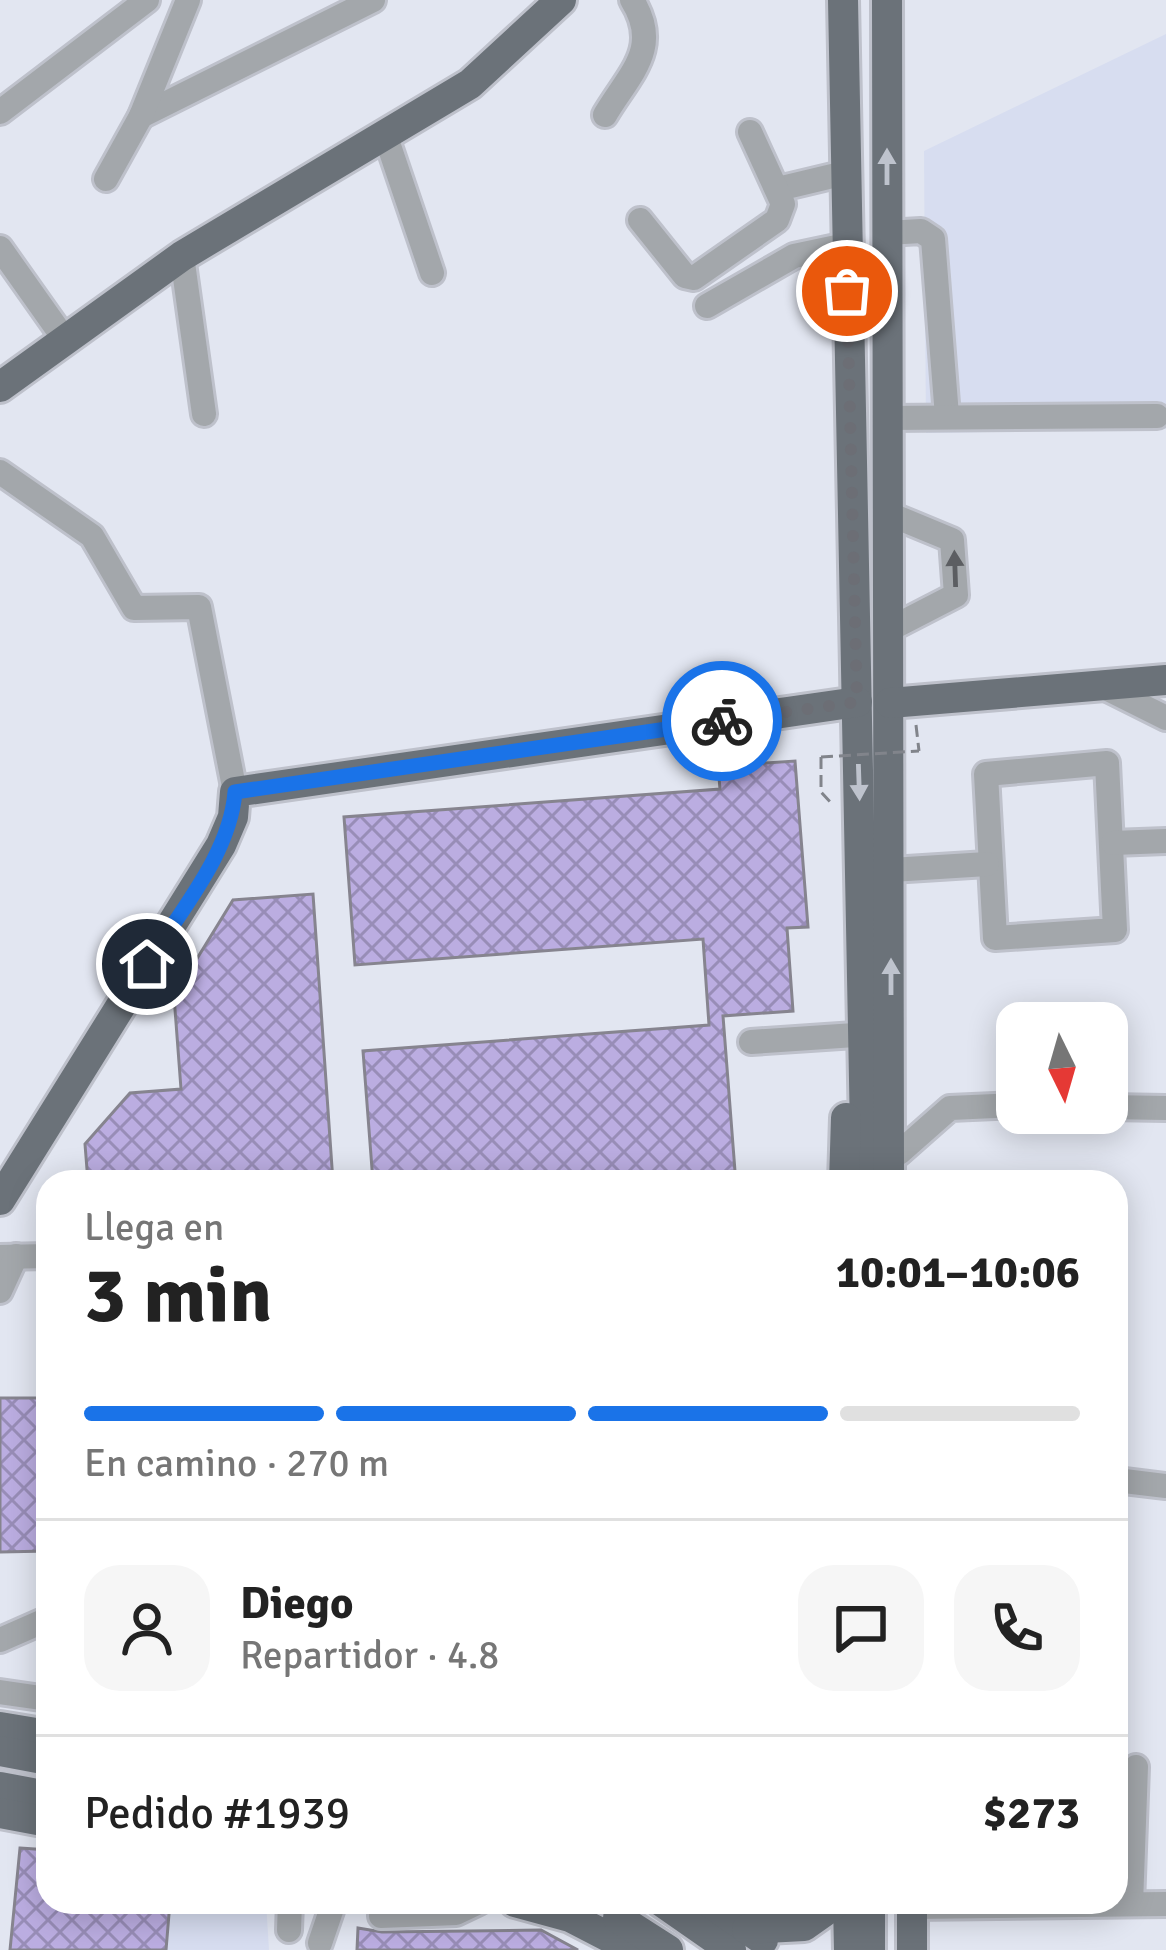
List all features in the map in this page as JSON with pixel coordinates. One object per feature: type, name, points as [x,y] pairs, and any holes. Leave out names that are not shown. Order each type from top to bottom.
[{"type":"main road","points":[[0,387],[63,337],[182,256],[470,84],[561,0]]},
{"type":"main road","points":[[843,0],[866,1170]]},
{"type":"main road","points":[[887,0],[889,514],[892,628],[902,709],[891,870],[891,1094],[896,1170]]},
{"type":"main road","points":[[902,709],[1166,680]]},
{"type":"main road","points":[[0,1200],[221,845],[233,817],[235,792],[857,702]]},
{"type":"main road","points":[[845,1170],[863,981]]},
{"type":"main road","points":[[0,1726],[36,1733]]},
{"type":"main road","points":[[0,1751],[36,1758]]},
{"type":"main road","points":[[0,1787],[36,1794]]},
{"type":"main road","points":[[0,1813],[36,1820]]},
{"type":"main road","points":[[559,1914],[634,1950]]},
{"type":"main road","points":[[606,1914],[668,1950]]},
{"type":"main road","points":[[687,1914],[740,1940],[778,1950]]},
{"type":"main road","points":[[719,1914],[740,1940]]},
{"type":"main road","points":[[740,1940],[804,1926],[821,1914]]},
{"type":"main road","points":[[848,1914],[849,1950]]},
{"type":"main road","points":[[870,1914],[870,1950]]},
{"type":"main road","points":[[884,1950],[898,1914]]},
{"type":"main road","points":[[904,1914],[912,1950]]},
{"type":"street","points":[[0,112],[147,0]]},
{"type":"street","points":[[106,178],[141,116],[188,0]]},
{"type":"street","points":[[141,116],[373,0]]},
{"type":"street","points":[[605,115],[644,50],[645,21],[632,0]]},
{"type":"street","points":[[640,220],[685,276],[694,278],[777,220],[783,204],[750,132]]},
{"type":"street","points":[[385,134],[432,273]]},
{"type":"street","points":[[778,189],[845,172]]},
{"type":"street","points":[[887,233],[921,231],[933,239],[947,416]]},
{"type":"street","points":[[707,306],[794,256],[846,245]]},
{"type":"street","points":[[0,248],[63,337]]},
{"type":"street","points":[[182,256],[203,414]]},
{"type":"street","points":[[887,418],[1157,416]]},
{"type":"street","points":[[0,472],[92,536],[134,608],[199,607],[235,792]]},
{"type":"street","points":[[889,514],[952,540],[956,579],[952,601],[892,628]]},
{"type":"street","points":[[1102,686],[1166,718]]},
{"type":"street","points":[[1107,763],[1113,843],[1118,924],[1110,932],[994,938],[984,783],[992,770],[1107,763]]},
{"type":"street","points":[[1113,843],[1166,841]]},
{"type":"street","points":[[891,870],[987,864]]},
{"type":"street","points":[[751,1042],[855,1035]]},
{"type":"street","points":[[898,1170],[950,1108],[996,1106]]},
{"type":"street","points":[[1128,1107],[1166,1108]]},
{"type":"street","points":[[0,1291],[8,1257]]},
{"type":"street","points":[[1128,1481],[1166,1486]]},
{"type":"street","points":[[0,1640],[36,1624]]},
{"type":"street","points":[[0,1692],[36,1697]]},
{"type":"street","points":[[1136,1767],[1131,1904],[1166,1904]]},
{"type":"street","points":[[289,1930],[290,1914]]},
{"type":"street","points":[[320,1943],[330,1914]]},
{"type":"street","points":[[381,1916],[431,1914]]},
{"type":"path","points":[[821,792],[821,757],[919,751],[902,709]]},
{"type":"shaded area","points":[[1166,34],[1166,429],[926,433],[924,151]]},
{"type":"shaded area","points":[[152,1914],[267,1914],[269,1950],[150,1950]]},
{"type":"green space","points":[[754,1914],[799,1914],[769,1924]]},
{"type":"building","points":[[795,761],[808,927],[787,928],[793,1011],[723,1016],[735,1170],[372,1170],[363,1051],[709,1025],[703,939],[355,965],[344,817],[720,789],[718,766]]},
{"type":"building","points":[[313,894],[332,1170],[87,1170],[85,1144],[130,1093],[181,1089],[174,996],[233,900]]},
{"type":"building","points":[[0,1398],[36,1398],[36,1551],[0,1552]]},
{"type":"building","points":[[20,1848],[36,1849],[36,1914],[169,1914],[166,1950],[10,1950]]},
{"type":"building","points":[[358,1928],[382,1932],[541,1930],[578,1950],[357,1950]]},
{"type":"way so far","points":[[722,721],[857,702],[847,291]]},
{"type":"route","points":[[147,964],[221,845],[233,817],[235,792],[722,721]]}]
